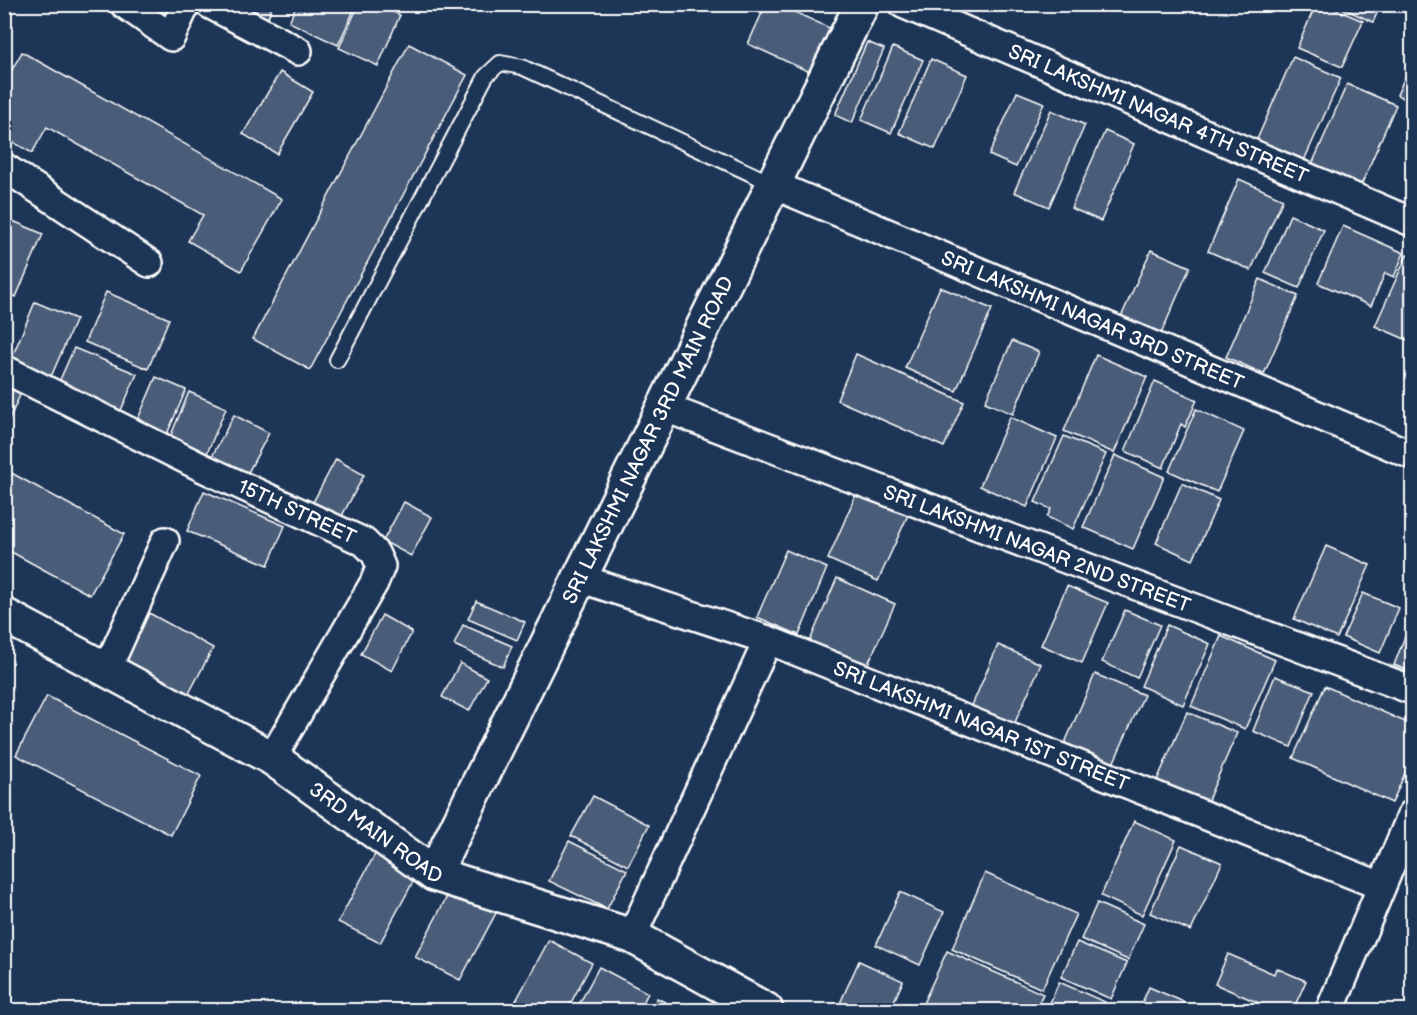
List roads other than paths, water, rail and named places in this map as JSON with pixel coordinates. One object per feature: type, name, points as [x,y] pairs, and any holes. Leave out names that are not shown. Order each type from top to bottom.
[{"type":"street","points":[[124,4],[171,37],[186,4]]},
{"type":"street","points":[[209,4],[298,51]]},
{"type":"street","name":"SRI LAKSHMI NAGAR 3RD MAIN ROAD","points":[[434,874],[862,4]]},
{"type":"street","name":"SRI LAKSHMI NAGAR 4TH STREET","points":[[903,4],[1413,222]]},
{"type":"street","points":[[4,167],[149,263]]},
{"type":"street","name":"SRI LAKSHMI NAGAR 3RD STREET","points":[[774,184],[1413,455]]},
{"type":"street","name":"15TH STREET","points":[[4,369],[203,468],[364,542],[375,553],[381,566],[374,583],[272,758]]},
{"type":"street","name":"SRI LAKSHMI NAGAR 2ND STREET","points":[[663,407],[1413,690]]},
{"type":"street","points":[[107,669],[165,541]]},
{"type":"street","name":"SRI LAKSHMI NAGAR 1ST STREET","points":[[579,578],[768,640],[1381,886]]},
{"type":"street","name":"3RD MAIN ROAD","points":[[4,615],[272,758],[434,874],[632,936],[766,1011]]},
{"type":"street","points":[[632,936],[768,640]]},
{"type":"street","points":[[1330,1011],[1413,814]]},
{"type":"lane","points":[[337,360],[486,76],[500,63],[522,67],[774,184]]}]
